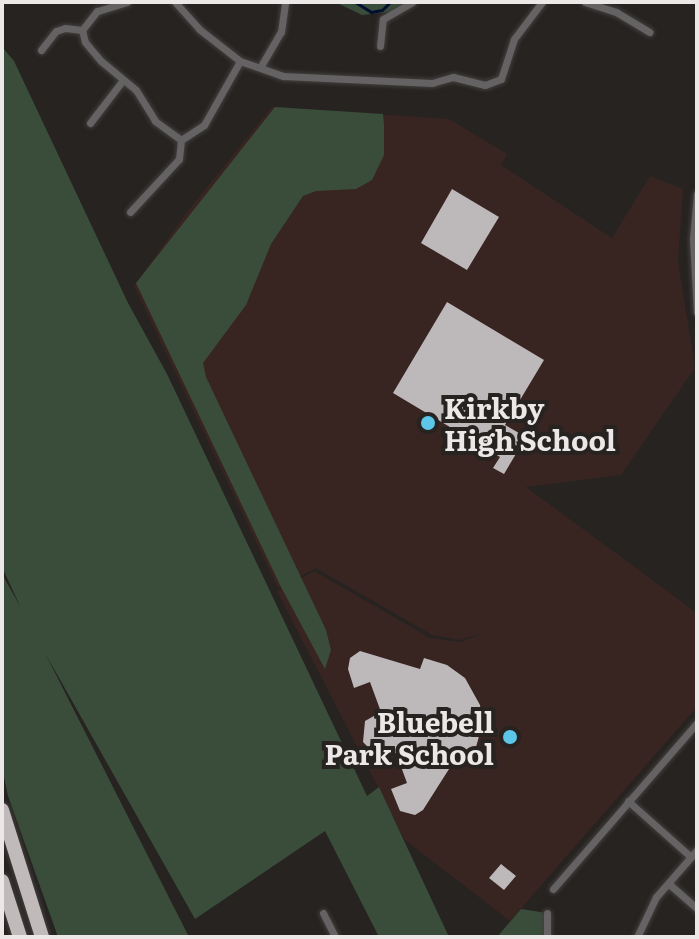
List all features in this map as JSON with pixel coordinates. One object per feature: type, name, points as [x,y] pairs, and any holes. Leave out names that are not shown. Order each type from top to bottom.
[{"type":"highway","points":[[2,810],[42,937]]},
{"type":"highway","points":[[2,881],[20,937]]},
{"type":"street","points":[[82,30],[97,11],[127,2]]},
{"type":"street","points":[[175,2],[199,29],[240,61],[283,76],[432,83],[453,77],[485,85],[501,79],[514,39],[539,4],[527,2]]},
{"type":"street","points":[[261,66],[281,32],[285,2]]},
{"type":"street","points":[[380,46],[383,19],[412,2]]},
{"type":"street","points":[[585,2],[616,12],[649,32]]},
{"type":"street","points":[[41,50],[56,31],[65,28],[82,30]]},
{"type":"street","points":[[82,30],[85,42],[101,61],[136,90],[155,121],[181,140]]},
{"type":"street","points":[[181,140],[204,125],[240,61]]},
{"type":"street","points":[[90,123],[93,114],[123,80]]},
{"type":"street","points":[[130,212],[179,159],[181,140]]},
{"type":"street","points":[[697,194],[693,266],[697,312]]},
{"type":"street","points":[[553,889],[697,723]]},
{"type":"street","points":[[628,801],[694,854],[656,897],[637,937]]},
{"type":"street","points":[[669,884],[697,908]]},
{"type":"street","points":[[323,913],[335,937]]},
{"type":"street","points":[[547,913],[547,937]]},
{"type":"shaded area","name":"Kirkby High School","points":[[272,107],[449,119],[507,154],[501,165],[612,238],[650,176],[683,189],[678,261],[695,368],[621,475],[526,487],[697,613],[697,707],[510,921],[405,840],[277,591],[314,571],[430,638],[460,642],[484,633],[459,640],[432,635],[316,568],[278,588],[134,286],[187,212]]},
{"type":"green space","points":[[335,2],[417,2],[408,10],[362,15]]},
{"type":"green space","points":[[2,47],[14,61],[128,303],[167,374],[367,796],[379,787],[449,937],[379,937],[325,831],[195,919],[45,653],[189,937],[58,937],[8,796],[2,767],[2,574],[20,606],[2,567]]},
{"type":"green space","points":[[275,107],[383,114],[384,125],[384,155],[372,180],[356,189],[316,191],[303,196],[271,244],[246,305],[203,363],[206,377],[326,630],[331,650],[325,669],[281,587],[136,283]]},
{"type":"green space","points":[[521,909],[547,913],[546,937],[497,937]]},
{"type":"building","points":[[452,189],[499,217],[467,270],[421,243]]},
{"type":"building","points":[[447,302],[544,360],[505,425],[526,437],[504,474],[493,468],[500,457],[393,393]]},
{"type":"building","points":[[360,651],[420,669],[424,658],[447,665],[465,678],[480,705],[482,726],[474,754],[466,764],[456,758],[423,810],[415,815],[400,811],[391,789],[407,783],[396,753],[377,756],[363,742],[365,721],[381,712],[370,682],[354,688],[348,669],[350,658]]},
{"type":"building","points":[[501,864],[516,876],[504,890],[489,878]]},
{"type":"waterway","points":[[355,2],[371,12],[382,10],[390,2]]},
{"type":"place","name":"Kirkby High School","points":[[428,423]]},
{"type":"place","name":"Bluebell Park School","points":[[510,737]]}]
